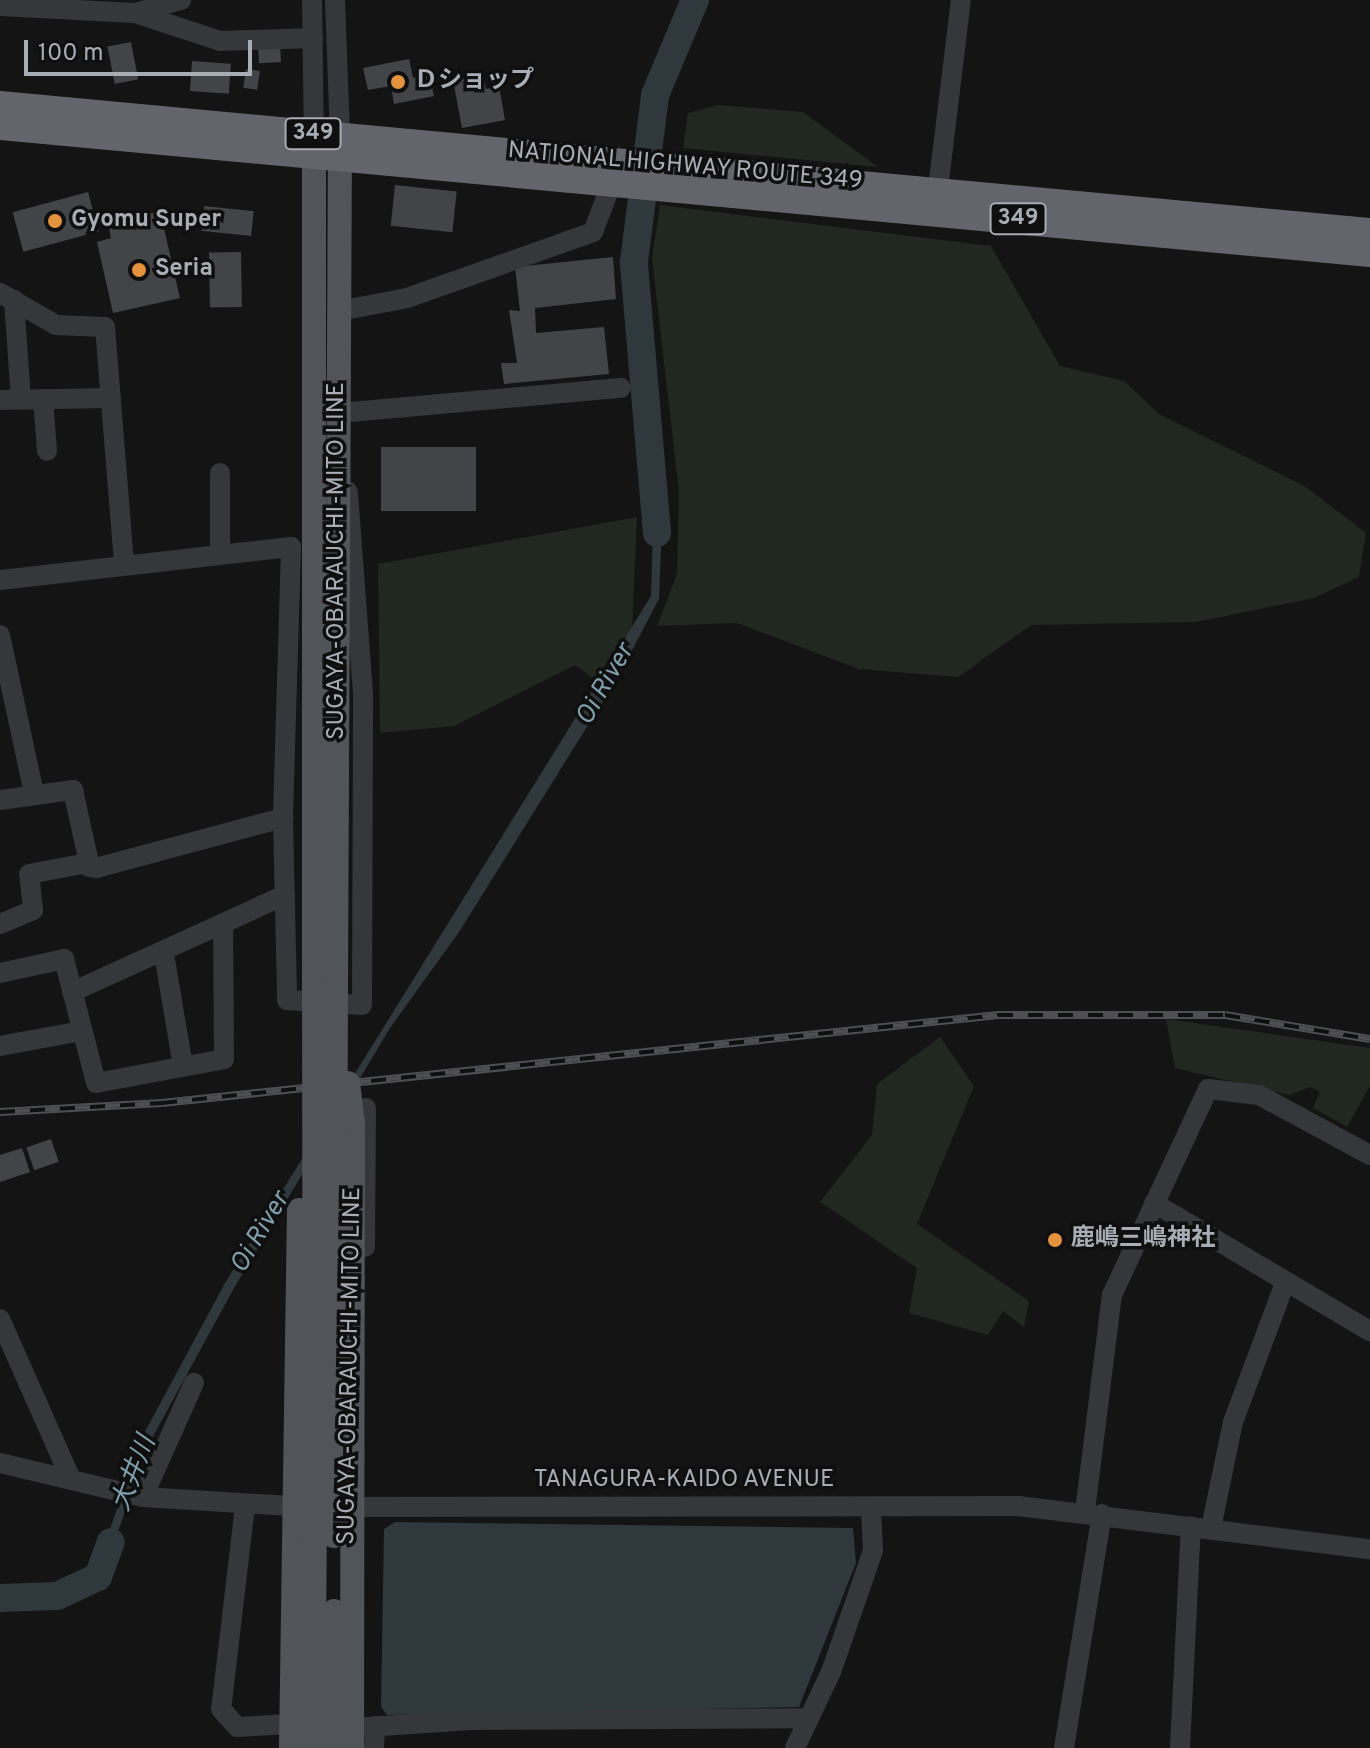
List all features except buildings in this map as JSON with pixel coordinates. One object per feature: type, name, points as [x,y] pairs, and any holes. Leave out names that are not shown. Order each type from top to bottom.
[{"type":"highway","name":"NATIONAL HIGHWAY ROUTE 349","points":[[0,105],[327,146],[620,176],[938,189],[1370,232]]},
{"type":"highway","name":"NATIONAL HIGHWAY ROUTE 349","points":[[0,126],[327,146]]},
{"type":"highway","name":"NATIONAL HIGHWAY ROUTE 349","points":[[667,177],[1370,253]]},
{"type":"main road","name":"SUGAYA-OBARAUCHI-MITO LINE","points":[[327,146],[339,311],[325,986],[324,1536],[334,1748]]},
{"type":"main road","name":"SUGAYA-OBARAUCHI-MITO LINE","points":[[327,146],[314,520],[325,986],[354,1213],[360,1734]]},
{"type":"main road","name":"SUGAYA-OBARAUCHI-MITO LINE","points":[[282,1737],[293,1506],[299,1210],[325,986]]},
{"type":"main road","name":"SUGAYA-OBARAUCHI-MITO LINE","points":[[313,1748],[324,1536]]},
{"type":"street","points":[[0,6],[135,6],[181,0]]},
{"type":"street","points":[[312,0],[313,38],[327,146]]},
{"type":"street","points":[[327,146],[335,0]]},
{"type":"street","points":[[938,189],[961,0]]},
{"type":"street","points":[[135,6],[220,41],[313,38]]},
{"type":"street","points":[[339,311],[407,298],[593,232],[620,176]]},
{"type":"street","points":[[7,297],[56,325],[105,327],[124,564]]},
{"type":"street","points":[[7,297],[21,399]]},
{"type":"street","points":[[339,413],[621,388]]},
{"type":"street","points":[[0,400],[111,398]]},
{"type":"street","points":[[43,399],[47,451]]},
{"type":"street","points":[[314,520],[291,547],[283,818],[287,1000],[362,1005],[363,693],[338,446]]},
{"type":"street","points":[[220,473],[220,554]]},
{"type":"street","points":[[0,580],[291,547]]},
{"type":"street","points":[[0,635],[6,687],[34,793]]},
{"type":"street","points":[[0,800],[73,790],[90,867]]},
{"type":"street","points":[[0,924],[26,919],[33,910],[29,874],[90,867],[283,818]]},
{"type":"street","points":[[72,992],[164,954],[285,895]]},
{"type":"street","points":[[0,973],[64,959],[96,1083],[224,1059],[223,924]]},
{"type":"street","points":[[164,954],[183,1066]]},
{"type":"street","points":[[0,1046],[82,1031]]},
{"type":"street","points":[[1064,1748],[1094,1513],[1112,1295],[1208,1089],[1226,1086],[1270,1099],[1370,1155]]},
{"type":"street","points":[[355,1507],[366,1108]]},
{"type":"street","points":[[1154,1203],[1370,1331]]},
{"type":"street","points":[[1180,1748],[1201,1527],[1233,1422],[1285,1283]]},
{"type":"street","points":[[0,1319],[71,1479]]},
{"type":"street","points":[[141,1496],[194,1383]]},
{"type":"street","name":"TANAGURA-KAIDO AVENUE","points":[[0,1463],[141,1496],[245,1506],[871,1507],[1094,1513],[1370,1549]]},
{"type":"street","points":[[245,1506],[221,1709],[237,1727],[282,1737]]},
{"type":"street","points":[[795,1748],[873,1551],[871,1507]]},
{"type":"street","points":[[360,1734],[808,1718]]},
{"type":"street","points":[[360,1734],[374,1748]]},
{"type":"shaded area","points":[[718,105],[803,112],[878,167],[683,148],[688,113]]},
{"type":"shaded area","points":[[660,205],[991,246],[1060,366],[1124,381],[1159,414],[1306,487],[1366,533],[1359,577],[1314,598],[1196,622],[1031,625],[958,677],[859,669],[737,623],[657,626],[677,574],[679,492],[652,258]]},
{"type":"shaded area","points":[[637,517],[632,629],[595,680],[575,665],[454,726],[380,733],[378,564]]},
{"type":"shaded area","points":[[1166,1019],[1370,1048],[1370,1086],[1347,1127],[1313,1108],[1320,1092],[1311,1087],[1289,1095],[1175,1068]]},
{"type":"shaded area","points":[[940,1037],[974,1086],[917,1224],[1029,1301],[1024,1327],[1003,1311],[988,1335],[909,1313],[917,1268],[820,1202],[872,1135],[877,1084]]},
{"type":"water","points":[[654,496],[663,496],[659,599],[618,677],[459,932],[390,1028],[234,1288],[150,1442],[100,1582],[95,1573],[141,1439],[225,1283],[651,596]]},
{"type":"water","points":[[395,1522],[853,1528],[856,1563],[799,1707],[387,1715],[381,1707],[384,1529]]},
{"type":"waterway","name":"Oi River","points":[[657,533],[634,262],[655,95],[695,0]]},
{"type":"waterway","name":"大井川","points":[[0,1598],[57,1596],[98,1577],[111,1542]]},
{"type":"railway","points":[[0,1112],[162,1103],[998,1015],[1225,1015],[1370,1039]]},
{"type":"place","name":"Ｄショップ","points":[[398,82]]},
{"type":"place","name":"Gyomu Super","points":[[55,221]]},
{"type":"place","name":"Seria","points":[[139,270]]},
{"type":"place","name":"鹿嶋三嶋神社","points":[[1055,1240]]}]
